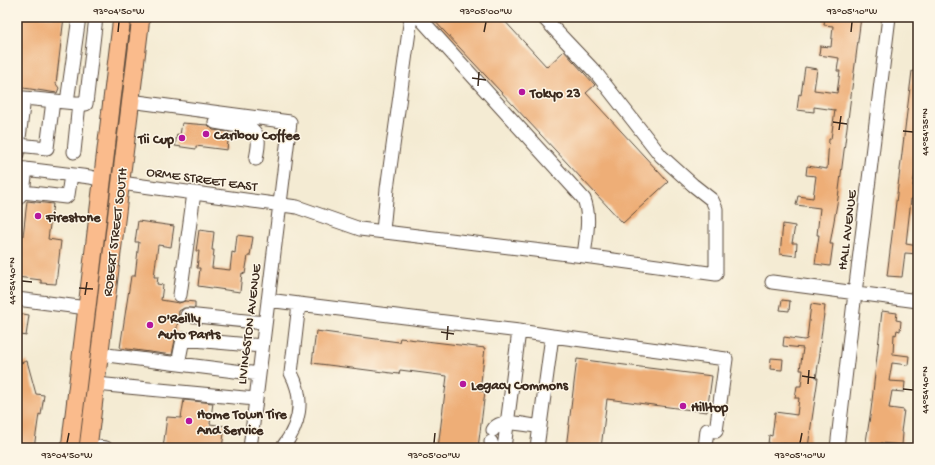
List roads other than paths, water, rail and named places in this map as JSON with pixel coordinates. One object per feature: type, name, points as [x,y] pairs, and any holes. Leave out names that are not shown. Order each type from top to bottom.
[{"type":"main road","name":"ROBERT STREET SOUTH","points":[[70,448],[122,17]]},
{"type":"main road","name":"ROBERT STREET SOUTH","points":[[89,447],[99,354],[141,17]]},
{"type":"main road","points":[[105,159],[114,176],[121,183]]},
{"type":"main road","points":[[102,180],[108,185],[118,200]]},
{"type":"street","points":[[74,152],[79,17]]},
{"type":"street","points":[[77,103],[96,17]]},
{"type":"street","points":[[383,231],[387,189],[411,17]]},
{"type":"street","points":[[419,17],[584,199],[588,208],[584,256]]},
{"type":"street","name":"ORME STREET EAST","points":[[121,183],[297,207],[360,228],[716,274],[716,208],[712,200],[661,156],[596,73],[543,17]]},
{"type":"street","name":"HALL AVENUE","points":[[838,448],[855,293],[889,17]]},
{"type":"street","points":[[53,101],[47,148],[18,150],[24,98],[77,103]]},
{"type":"street","points":[[130,101],[179,107],[211,121],[250,128],[257,134],[258,141],[256,159]]},
{"type":"street","name":"LIVINGSTON AVENUE","points":[[179,107],[290,122],[250,448]]},
{"type":"street","points":[[71,175],[68,195],[66,197],[20,196],[22,169],[71,175],[102,180]]},
{"type":"street","points":[[180,295],[194,193]]},
{"type":"street","points":[[772,282],[918,301]]},
{"type":"street","points":[[17,299],[87,308]]},
{"type":"street","points":[[268,300],[519,331],[726,359],[716,431],[707,430],[705,448]]},
{"type":"street","points":[[282,448],[290,437],[296,424],[299,409],[298,393],[291,373],[299,304]]},
{"type":"street","points":[[187,315],[265,323]]},
{"type":"street","points":[[504,448],[519,331]]},
{"type":"street","points":[[537,448],[552,336]]},
{"type":"street","points":[[178,364],[183,339],[262,346]]},
{"type":"street","points":[[99,354],[258,374]]},
{"type":"street","points":[[96,384],[255,400]]},
{"type":"street","points":[[492,440],[495,426],[501,423],[540,427]]},
{"type":"street","points":[[89,447],[106,448]]},
{"type":"place","name":"Tokyo 23","points":[[522,92]]},
{"type":"place","name":"Caribou Coffee","points":[[206,134]]},
{"type":"place","name":"Tii Cup","points":[[182,138]]},
{"type":"place","name":"Firestone","points":[[38,216]]},
{"type":"place","name":"O'Reilly Auto Parts","points":[[150,325]]},
{"type":"place","name":"Legacy Commons","points":[[463,384]]},
{"type":"place","name":"Hilltop","points":[[683,406]]},
{"type":"place","name":"Home Town Tire And Service","points":[[189,421]]}]
